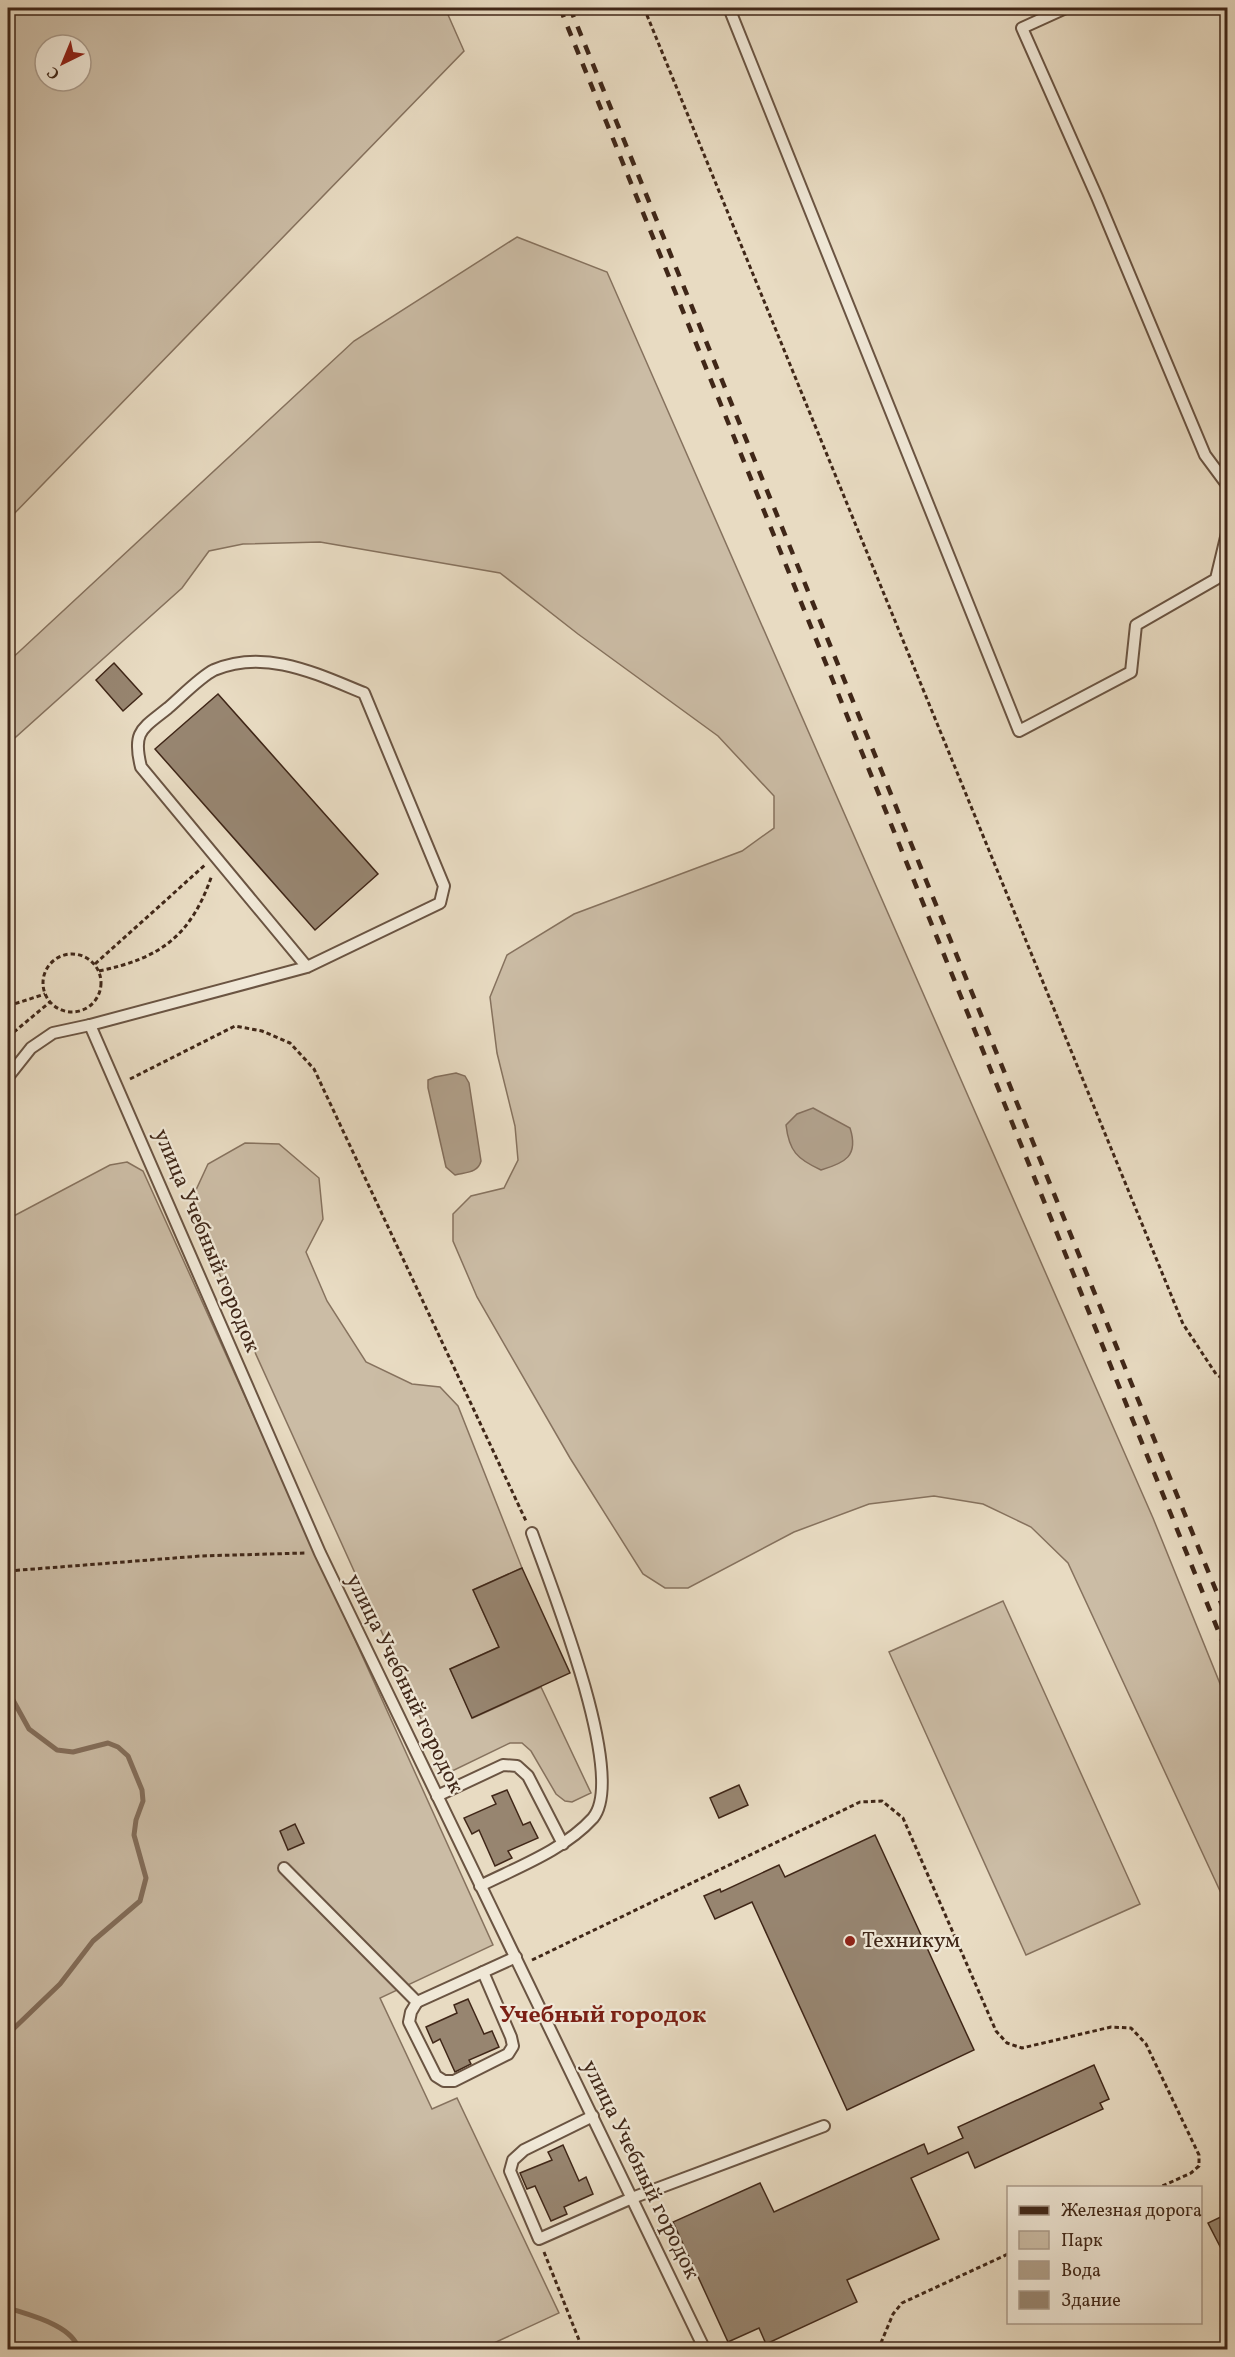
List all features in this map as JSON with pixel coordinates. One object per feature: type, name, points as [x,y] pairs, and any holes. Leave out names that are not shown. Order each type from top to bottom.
[{"type":"lane","points":[[729,8],[1019,731],[1131,672],[1136,625],[1215,579],[1227,529]]},
{"type":"lane","points":[[1066,8],[1022,28],[1097,197],[1205,455],[1227,486]]},
{"type":"lane","points":[[8,1077],[31,1048],[53,1033],[307,967],[440,903],[444,886],[364,693],[303,669],[271,662],[241,661],[212,671],[141,730],[136,747],[141,767],[307,967]]},
{"type":"lane","name":"улица Учебный городок","points":[[90,1025],[320,1553],[705,2349]]},
{"type":"lane","points":[[480,1886],[563,1844],[594,1816],[603,1795],[603,1772],[591,1705],[532,1533]]},
{"type":"lane","points":[[437,1796],[503,1765],[517,1766],[528,1776],[563,1844]]},
{"type":"lane","points":[[284,1868],[417,2002]]},
{"type":"lane","points":[[483,1972],[513,2046],[508,2054],[454,2081],[444,2081],[436,2076],[409,2022],[411,2012],[417,2002],[483,1972],[518,1962]]},
{"type":"lane","points":[[593,2116],[524,2150],[513,2160],[510,2171],[539,2239],[632,2198],[824,2126]]},
{"type":"path","points":[[644,8],[1183,1324],[1216,1374],[1227,1382]]},
{"type":"path","points":[[95,964],[215,856]]},
{"type":"path","points":[[99,971],[144,957],[159,950],[179,935],[193,919],[205,895],[213,873],[215,856]]},
{"type":"path","points":[[70,954],[79,954],[95,964],[99,971],[101,979],[98,995],[87,1007],[72,1012],[57,1007],[45,994],[44,976],[53,960],[70,954]]},
{"type":"path","points":[[8,1006],[45,994]]},
{"type":"path","points":[[8,1038],[50,1002]]},
{"type":"path","points":[[118,1086],[235,1026],[262,1031],[290,1043],[314,1068],[532,1533]]},
{"type":"path","points":[[8,1571],[200,1556],[320,1553]]},
{"type":"path","points":[[518,1962],[860,1802],[882,1801],[903,1818],[996,2031],[1007,2043],[1022,2048],[1111,2027],[1131,2028],[1146,2044],[1199,2155],[1199,2166],[1191,2173],[1160,2186]]},
{"type":"path","points":[[539,2239],[583,2349]]},
{"type":"path","points":[[878,2349],[892,2314],[902,2303],[1007,2254]]},
{"type":"green space","points":[[8,8],[445,8],[464,51],[8,520]]},
{"type":"green space","points":[[517,237],[607,272],[1153,1518],[1227,1701],[1227,1906],[1068,1563],[1031,1527],[983,1504],[934,1496],[869,1504],[794,1532],[688,1588],[665,1588],[643,1574],[570,1458],[477,1297],[453,1241],[453,1214],[471,1196],[504,1188],[518,1160],[515,1126],[497,1053],[490,997],[507,955],[574,914],[742,851],[774,828],[774,796],[718,736],[578,634],[500,573],[320,542],[243,544],[209,551],[182,588],[8,744],[8,662],[354,341]]},
{"type":"green space","points":[[245,1143],[279,1144],[319,1178],[323,1219],[306,1252],[327,1301],[366,1362],[412,1384],[440,1387],[458,1406],[522,1568],[473,1590],[499,1647],[450,1669],[473,1718],[541,1687],[591,1793],[572,1802],[565,1801],[556,1794],[531,1751],[522,1743],[510,1743],[446,1774],[196,1222],[196,1190],[208,1164]]},
{"type":"green space","points":[[127,1162],[143,1171],[493,1945],[380,1998],[432,2109],[457,2098],[559,2313],[481,2349],[8,2350],[8,1219],[110,1165]]},
{"type":"green space","points":[[1003,1601],[1140,1904],[1026,1955],[889,1652]]},
{"type":"water","points":[[456,1073],[465,1076],[469,1083],[481,1161],[474,1170],[455,1175],[446,1167],[428,1080]]},
{"type":"water","points":[[813,1108],[850,1128],[853,1145],[848,1157],[843,1161],[821,1170],[800,1158],[792,1148],[786,1125],[797,1114]]},
{"type":"building","points":[[114,663],[142,694],[123,711],[96,680]]},
{"type":"building","points":[[218,694],[378,874],[315,930],[155,749]]},
{"type":"building","points":[[522,1568],[570,1673],[472,1718],[450,1669],[499,1647],[473,1590]]},
{"type":"building","points":[[739,1785],[748,1805],[719,1818],[710,1798]]},
{"type":"building","points":[[507,1790],[523,1825],[530,1822],[538,1838],[508,1851],[512,1858],[495,1866],[479,1830],[472,1834],[464,1818],[496,1804],[492,1796]]},
{"type":"building","points":[[295,1824],[304,1843],[288,1850],[280,1831]]},
{"type":"building","points":[[875,1835],[974,2050],[847,2110],[752,1902],[715,1919],[704,1896],[720,1889],[721,1892],[779,1865],[785,1877]]},
{"type":"building","points":[[468,1999],[484,2034],[492,2031],[499,2047],[469,2060],[471,2064],[455,2072],[440,2039],[433,2043],[426,2027],[457,2013],[454,2005]]},
{"type":"building","points":[[1094,2065],[1109,2099],[1100,2103],[1103,2109],[975,2168],[968,2152],[911,2178],[939,2239],[847,2280],[857,2302],[766,2344],[759,2328],[728,2342],[673,2222],[760,2183],[774,2212],[924,2144],[928,2154],[963,2138],[958,2127]]},
{"type":"building","points":[[563,2145],[579,2181],[586,2177],[593,2194],[564,2207],[567,2214],[551,2221],[535,2186],[527,2189],[520,2173],[552,2160],[548,2152]]},
{"type":"building","points":[[1227,2214],[1227,2260],[1208,2223]]},
{"type":"waterway","points":[[8,1691],[29,1729],[57,1750],[73,1752],[108,1743],[118,1747],[128,1756],[142,1790],[143,1801],[136,1820],[134,1835],[146,1878],[140,1901],[93,1941],[60,1984],[8,2034]]},
{"type":"waterway","points":[[8,2308],[49,2322],[68,2334],[75,2341],[79,2350]]},
{"type":"railway","points":[[560,8],[1228,1655]]},
{"type":"railway","points":[[570,8],[1228,1620]]},
{"type":"place","name":"Техникум","points":[[850,1941]]},
{"type":"district","name":"Учебный городок","points":[[603,2016]]}]
